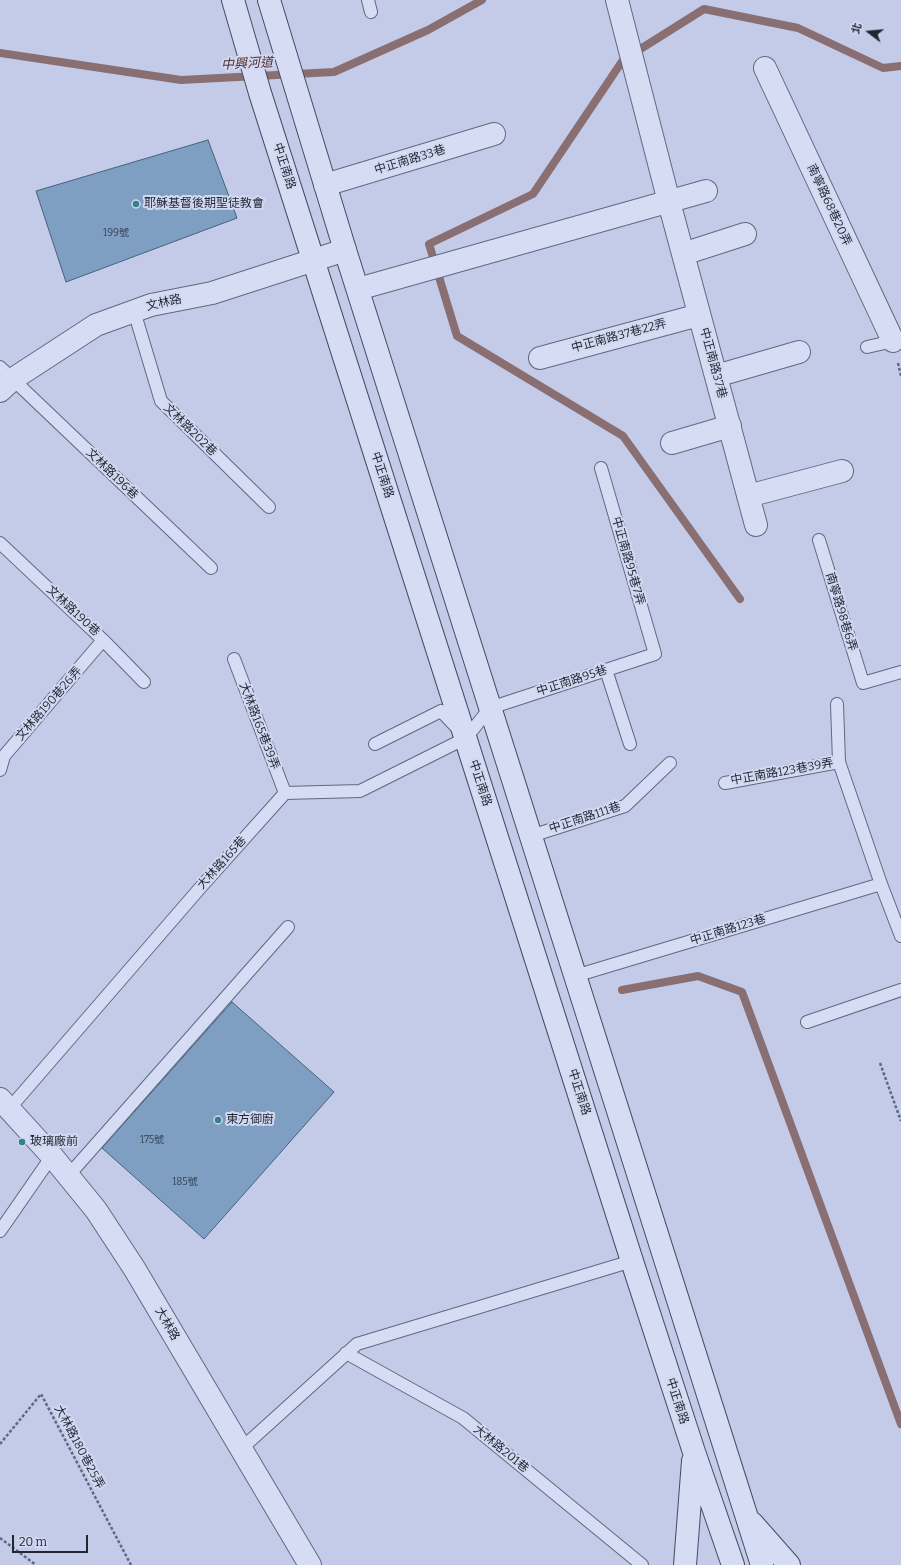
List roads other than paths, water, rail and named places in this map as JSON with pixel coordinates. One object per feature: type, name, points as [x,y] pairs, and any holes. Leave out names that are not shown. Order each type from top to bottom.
[{"type":"street","name":"中正南路","points":[[233,0],[260,93],[632,1261],[694,1452],[733,1565]]},
{"type":"street","points":[[269,0],[345,250],[762,1565]]},
{"type":"street","name":"中正南路37巷","points":[[617,0],[669,202],[756,525]]},
{"type":"street","name":"南寧路68巷20弄","points":[[765,68],[897,340]]},
{"type":"street","name":"中正南路33巷","points":[[325,185],[494,134]]},
{"type":"street","points":[[358,289],[706,191]]},
{"type":"street","points":[[683,254],[745,234]]},
{"type":"street","name":"文林路","points":[[4,379],[96,325],[151,305],[212,293],[345,250]]},
{"type":"street","name":"中正南路37巷22弄","points":[[540,358],[699,315]]},
{"type":"street","points":[[716,376],[799,352]]},
{"type":"street","points":[[672,442],[730,426]]},
{"type":"street","points":[[748,496],[842,471]]},
{"type":"street","name":"大林路","points":[[4,1104],[52,1156],[96,1210],[134,1268],[310,1565]]},
{"type":"street","points":[[685,1565],[694,1452]]},
{"type":"street","points":[[746,1516],[790,1565]]},
{"type":"lane","points":[[368,0],[371,12]]},
{"type":"lane","name":"文林路202巷","points":[[134,311],[161,402],[269,507]]},
{"type":"lane","points":[[867,347],[897,340]]},
{"type":"lane","name":"文林路196巷","points":[[4,379],[211,568]]},
{"type":"lane","name":"中正南路95巷7弄","points":[[601,468],[655,654]]},
{"type":"lane","name":"南寧路98巷6弄","points":[[819,540],[864,683],[901,672]]},
{"type":"lane","name":"文林路190巷","points":[[0,542],[103,640],[144,682]]},
{"type":"lane","name":"文林路190巷26弄","points":[[0,770],[4,756],[103,640]]},
{"type":"lane","name":"中正南路95巷","points":[[490,708],[655,654]]},
{"type":"lane","name":"大林路165巷39弄","points":[[234,660],[285,793]]},
{"type":"lane","points":[[606,670],[630,744]]},
{"type":"lane","points":[[837,704],[840,762],[881,884],[901,936]]},
{"type":"lane","points":[[285,793],[360,791],[466,738],[490,708]]},
{"type":"lane","points":[[375,744],[441,711],[466,738]]},
{"type":"lane","name":"中正南路123巷39弄","points":[[725,783],[840,762]]},
{"type":"lane","name":"中正南路111巷","points":[[531,836],[625,806],[670,763]]},
{"type":"lane","name":"大林路165巷","points":[[4,1104],[285,793]]},
{"type":"lane","name":"中正南路123巷","points":[[575,976],[881,884]]},
{"type":"lane","points":[[68,1176],[288,927]]},
{"type":"lane","points":[[807,1022],[901,990]]},
{"type":"lane","points":[[0,1231],[52,1156]]},
{"type":"lane","points":[[241,1449],[357,1344],[632,1261]]},
{"type":"lane","name":"大林路201巷","points":[[346,1353],[463,1418],[642,1565]]},
{"type":"waterway","name":"中興河道","points":[[0,53],[181,80],[334,72],[428,30],[482,0]]},
{"type":"waterway","points":[[740,599],[623,436],[457,336],[429,244],[533,194],[623,60],[704,9],[798,28],[883,68],[901,66]]},
{"type":"waterway","points":[[622,990],[698,976],[742,992],[901,1424]]},
{"type":"place","name":"耶穌基督後期聖徒教會","points":[[136,204]]},
{"type":"place","name":"東方御廚","points":[[218,1120]]},
{"type":"place","name":"玻璃廠前","points":[[22,1142]]}]
